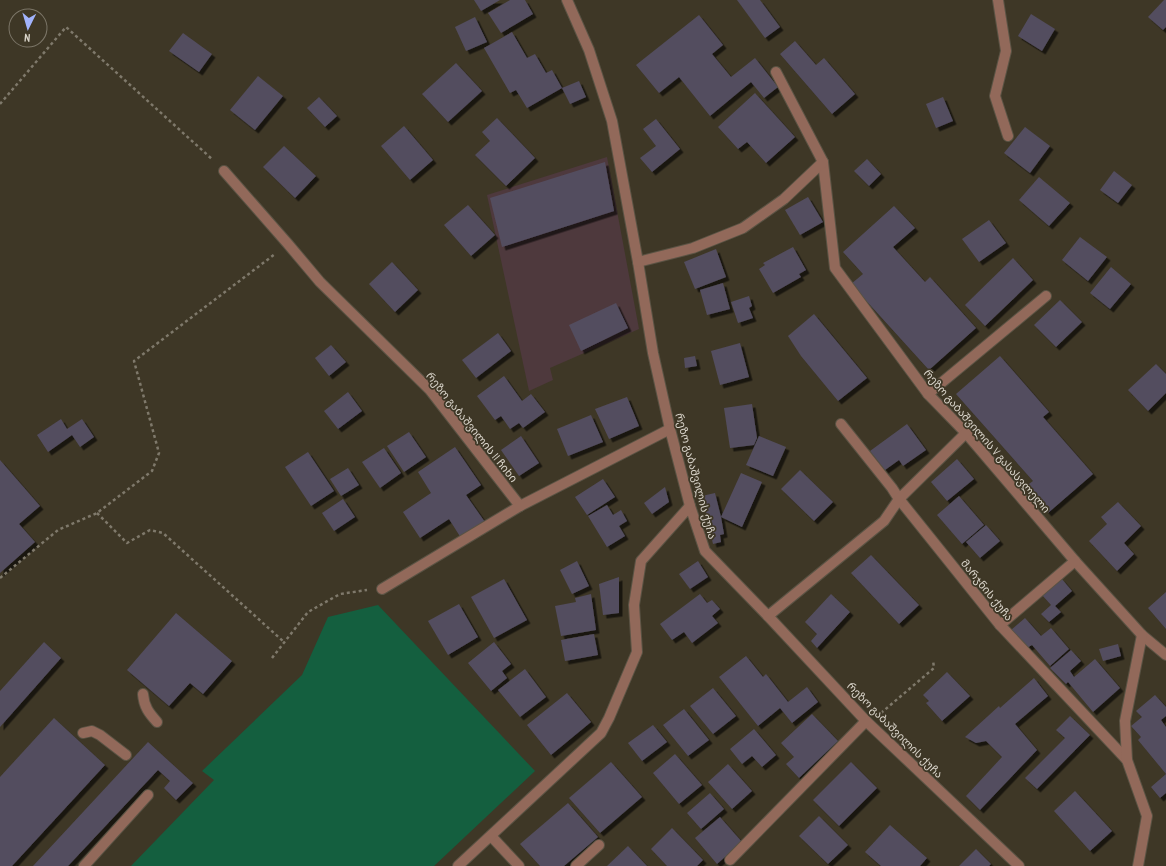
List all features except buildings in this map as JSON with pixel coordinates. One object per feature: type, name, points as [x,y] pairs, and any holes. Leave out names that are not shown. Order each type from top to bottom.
[{"type":"street","name":"რეზო გაბაშვილის ქუჩა","points":[[567,0],[589,50],[612,121],[653,353],[670,429],[690,506],[705,551],[867,722],[1019,866]]},
{"type":"street","points":[[998,0],[1006,52],[995,96],[1008,136]]},
{"type":"street","name":"რეზო გაბაშვილის V გასასვლელი","points":[[776,72],[823,162],[835,268],[928,394],[966,434],[1075,561],[1142,634],[1166,655]]},
{"type":"street","points":[[638,262],[693,248],[743,228],[784,199],[823,162]]},
{"type":"street","name":"რეზო გაბაშვილის II ჩიხი","points":[[224,171],[320,282],[430,390],[520,506]]},
{"type":"street","points":[[928,394],[1046,296]]},
{"type":"street","name":"მარჯნის ქუჩა","points":[[842,424],[899,499],[1000,625],[1127,760]]},
{"type":"street","points":[[382,589],[520,506],[670,429]]},
{"type":"street","points":[[768,616],[884,521],[899,499],[966,434]]},
{"type":"street","points":[[458,866],[601,733],[609,718],[637,652],[634,605],[641,562],[690,506]]},
{"type":"street","points":[[1000,625],[1075,561]]},
{"type":"street","points":[[1138,866],[1147,816],[1127,760],[1125,721],[1142,634]]},
{"type":"street","points":[[143,694],[145,707],[157,722]]},
{"type":"street","points":[[730,860],[867,722]]},
{"type":"street","points":[[83,733],[92,731],[100,735],[126,755]]},
{"type":"street","points":[[84,866],[148,795]]},
{"type":"street","points":[[491,836],[519,866]]},
{"type":"street","points":[[576,866],[599,844]]},
{"type":"path","points":[[0,104],[66,27],[224,171]]},
{"type":"path","points":[[0,578],[58,530],[97,513],[152,471],[159,454],[134,361],[288,244]]},
{"type":"path","points":[[97,513],[127,543],[150,530],[163,533],[284,642]]},
{"type":"path","points":[[272,658],[308,612],[340,594],[382,589]]},
{"type":"path","points":[[867,722],[934,668],[934,660]]},
{"type":"shaded area","points":[[607,157],[639,329],[550,368],[553,380],[529,391],[487,195]]},
{"type":"green space","points":[[378,605],[535,771],[434,866],[131,866],[214,780],[202,771],[302,675],[328,617]]}]
